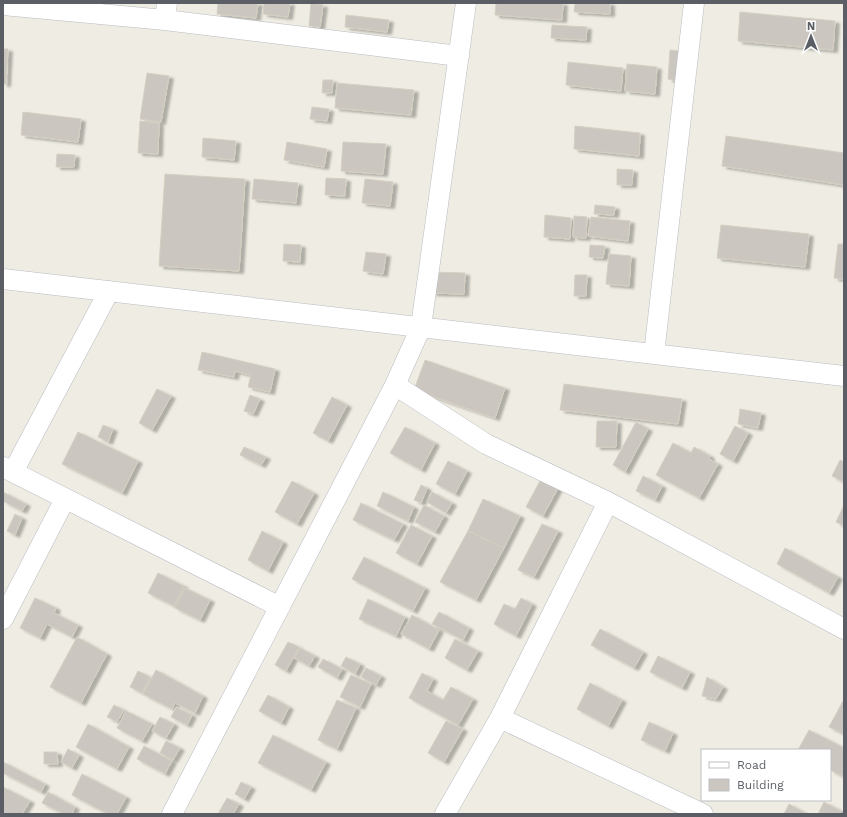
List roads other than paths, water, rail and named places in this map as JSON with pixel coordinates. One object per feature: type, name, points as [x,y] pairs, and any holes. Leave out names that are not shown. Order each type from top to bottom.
[{"type":"street","points":[[172,814],[395,385],[421,327],[466,3]]},
{"type":"street","points":[[654,354],[694,3]]},
{"type":"street","points":[[3,5],[166,11],[459,56]]},
{"type":"street","points":[[3,279],[844,376]]},
{"type":"street","points":[[109,291],[8,469],[280,607]]},
{"type":"street","points":[[395,385],[486,444],[608,502],[844,629]]},
{"type":"street","points":[[3,619],[66,499]]},
{"type":"street","points":[[445,814],[500,718],[608,502]]},
{"type":"street","points":[[500,718],[703,814]]}]
